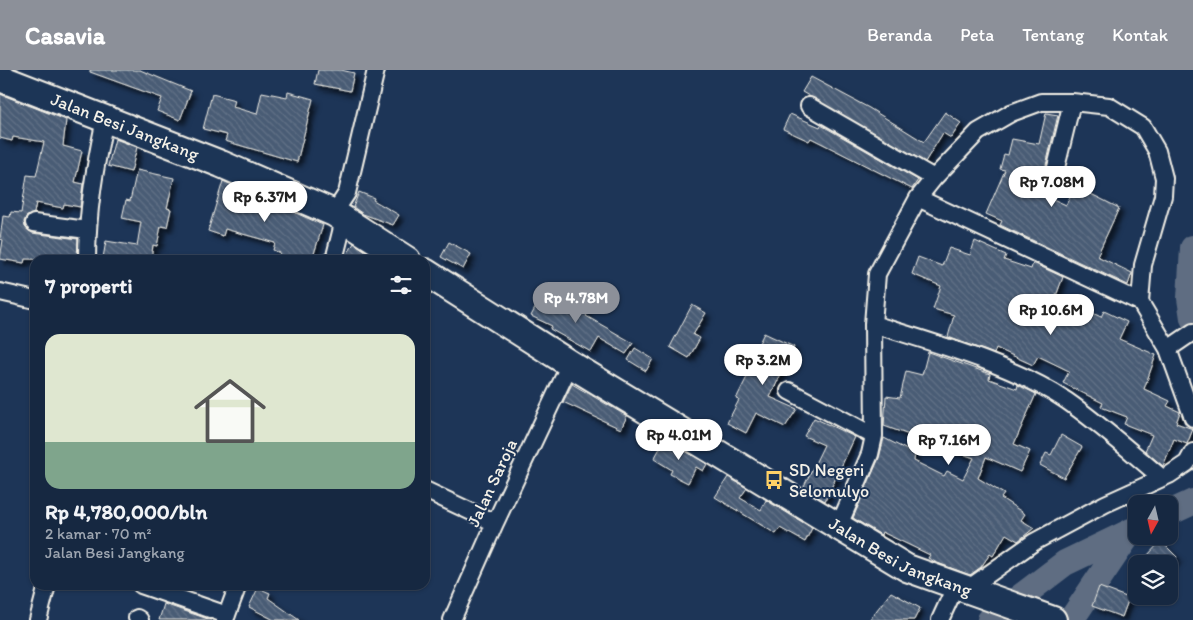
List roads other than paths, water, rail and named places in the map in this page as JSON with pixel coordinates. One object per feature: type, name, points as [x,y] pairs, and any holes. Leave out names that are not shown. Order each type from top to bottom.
[{"type":"main road","name":"Jalan Besi Jangkang","points":[[0,78],[339,216],[399,255]]},
{"type":"main road","name":"Jalan Besi Jangkang","points":[[430,275],[570,364],[839,525],[907,568],[1053,620]]},
{"type":"street","points":[[335,255],[339,216],[348,193],[376,70]]},
{"type":"street","points":[[839,525],[870,454],[874,436],[872,324],[877,274],[918,198],[934,178],[978,132],[994,122],[1041,102],[1072,102],[1109,106],[1134,120],[1143,128],[1157,151],[1164,178],[1163,196],[1143,265],[1140,302]]},
{"type":"street","points":[[1052,184],[1072,102]]},
{"type":"street","points":[[809,106],[934,178]]},
{"type":"street","points":[[87,255],[87,230],[92,186],[104,119]]},
{"type":"street","points":[[918,198],[1140,302],[1168,349],[1193,418]]},
{"type":"street","points":[[34,223],[87,230]]},
{"type":"street","points":[[0,292],[30,299]]},
{"type":"street","points":[[872,324],[962,352],[1045,388],[1085,415],[1162,478]]},
{"type":"street","points":[[1168,349],[1191,334]]},
{"type":"street","name":"Jalan Saroja","points":[[452,620],[494,523],[570,364]]},
{"type":"street","points":[[789,391],[874,436]]},
{"type":"street","points":[[940,620],[972,590],[1034,542],[1105,504],[1162,478],[1187,463],[1193,452]]},
{"type":"street","points":[[430,492],[494,523]]},
{"type":"street","points":[[38,620],[46,590]]},
{"type":"street","points":[[154,590],[226,618],[236,590]]},
{"type":"waterway","points":[[1193,248],[1190,298],[1193,318]]},
{"type":"waterway","points":[[1178,509],[1193,502]]},
{"type":"waterway","points":[[990,620],[1065,563],[1128,533]]},
{"type":"waterway","points":[[1071,620],[1128,535]]},
{"type":"place","name":"SD Negeri Selomulyo","points":[[774,480]]}]
